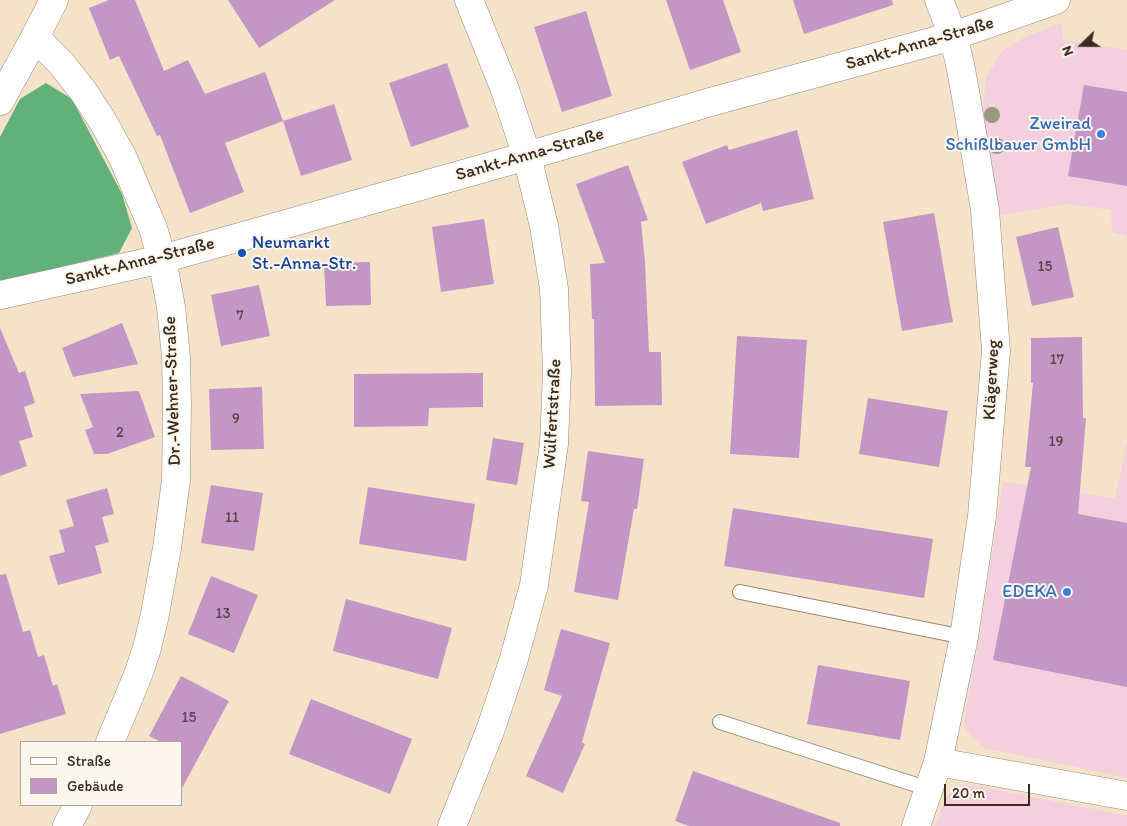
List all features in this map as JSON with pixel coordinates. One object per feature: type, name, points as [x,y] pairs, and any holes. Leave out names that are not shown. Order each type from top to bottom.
[{"type":"street","points":[[0,101],[36,37],[54,0]]},
{"type":"street","name":"Wülfertstraße","points":[[452,826],[483,750],[510,671],[534,585],[554,444],[557,372],[554,289],[544,226],[527,156],[504,88],[469,0]]},
{"type":"street","name":"Klägerweg","points":[[916,826],[938,762],[964,637],[982,516],[996,351],[985,210],[960,64],[953,36],[939,0]]},
{"type":"street","name":"Sankt-Anna-Straße","points":[[0,295],[162,259],[714,101],[953,36],[1056,0]]},
{"type":"street","name":"Dr.-Wehner-Straße","points":[[36,37],[61,63],[83,91],[102,120],[140,195],[154,228],[171,307],[176,357],[177,404],[176,480],[168,548],[149,639],[138,676],[110,741]]},
{"type":"street","points":[[938,762],[1127,796]]},
{"type":"street","points":[[67,826],[77,806]]},
{"type":"lane","points":[[740,592],[964,637]]},
{"type":"lane","points":[[720,722],[929,789]]},
{"type":"shaded area","points":[[1061,23],[1063,40],[1127,50],[1127,236],[1112,232],[1111,210],[1067,204],[1000,215],[985,134],[983,109],[986,78],[1002,51],[1027,36]]},
{"type":"shaded area","points":[[1127,442],[1127,778],[985,748],[971,737],[965,727],[965,713],[979,639],[1003,482],[1115,498]]},
{"type":"shaded area","points":[[959,785],[977,786],[1127,815],[1127,826],[935,826],[943,803],[951,791]]},
{"type":"green space","points":[[46,83],[72,99],[122,194],[132,228],[119,253],[0,282],[0,137],[20,99]]},
{"type":"building","points":[[109,0],[135,0],[164,71],[188,60],[205,94],[265,72],[283,121],[225,143],[244,192],[190,213],[160,135],[157,136],[119,56],[110,60],[89,8]]},
{"type":"building","points":[[228,0],[335,0],[259,48]]},
{"type":"building","points":[[666,0],[723,0],[741,52],[690,70]]},
{"type":"building","points":[[793,0],[892,0],[893,5],[804,34]]},
{"type":"building","points":[[586,11],[612,96],[562,112],[534,27]]},
{"type":"building","points":[[447,63],[469,127],[411,147],[389,83]]},
{"type":"building","name":"Zweirad Schißlbauer GmbH","points":[[1084,85],[1127,92],[1127,186],[1068,176]]},
{"type":"building","points":[[334,104],[352,160],[301,176],[283,121]]},
{"type":"building","points":[[797,130],[814,199],[763,211],[761,203],[706,224],[682,162],[727,145],[729,150]]},
{"type":"building","points":[[628,165],[648,220],[641,222],[645,262],[649,352],[661,352],[662,405],[595,406],[594,319],[592,319],[590,264],[605,263],[576,184]]},
{"type":"building","points":[[934,213],[953,322],[902,331],[883,222]]},
{"type":"building","points":[[484,219],[494,284],[441,292],[432,227]]},
{"type":"building","points":[[1058,227],[1074,297],[1032,306],[1016,237]]},
{"type":"building","points":[[370,262],[371,305],[326,306],[324,263]]},
{"type":"building","points":[[259,285],[270,336],[221,346],[211,295]]},
{"type":"building","points":[[122,323],[138,364],[73,377],[62,348]]},
{"type":"building","points":[[0,328],[19,373],[25,371],[35,403],[24,407],[33,437],[19,441],[27,466],[0,476]]},
{"type":"building","points":[[737,336],[807,340],[799,458],[730,454]]},
{"type":"building","name":"EDEKA","points":[[1082,337],[1083,418],[1086,418],[1078,514],[1127,523],[1127,687],[993,660],[1031,467],[1025,467],[1033,383],[1031,383],[1031,338]]},
{"type":"building","points":[[483,373],[483,407],[429,408],[428,426],[354,427],[354,374]]},
{"type":"building","points":[[262,387],[264,449],[211,450],[209,389]]},
{"type":"building","points":[[139,391],[155,437],[107,454],[94,454],[85,430],[93,427],[80,394]]},
{"type":"building","points":[[868,398],[948,411],[939,467],[859,454]]},
{"type":"building","points":[[493,438],[524,443],[517,485],[486,480]]},
{"type":"building","points":[[588,451],[644,459],[637,509],[634,509],[618,600],[574,592],[589,502],[581,501]]},
{"type":"building","points":[[211,485],[263,493],[254,551],[201,543]]},
{"type":"building","points":[[368,487],[475,504],[466,561],[359,544]]},
{"type":"building","points":[[107,488],[114,514],[102,517],[109,542],[95,546],[102,573],[58,585],[49,556],[65,552],[59,530],[74,526],[66,500]]},
{"type":"building","points":[[733,508],[933,539],[924,598],[724,566]]},
{"type":"building","points":[[6,574],[23,632],[30,630],[38,657],[44,655],[53,686],[57,684],[66,714],[0,734],[0,575]]},
{"type":"building","points":[[211,576],[258,595],[234,653],[188,634]]},
{"type":"building","points":[[346,599],[452,628],[438,679],[333,651]]},
{"type":"building","points":[[561,629],[610,643],[582,742],[585,744],[563,793],[526,776],[562,696],[544,690]]},
{"type":"building","points":[[818,665],[910,681],[900,740],[807,724]]},
{"type":"building","points":[[181,676],[229,701],[182,788],[182,741],[159,741],[149,736]]},
{"type":"building","points":[[311,699],[412,739],[390,794],[289,754]]},
{"type":"building","points":[[693,771],[840,823],[840,826],[689,826],[675,821]]},
{"type":"place","name":"Zweirad Schißlbauer GmbH","points":[[1101,134]]},
{"type":"place","name":"Neumarkt St.-Anna-Str.","points":[[242,253]]},
{"type":"place","name":"EDEKA","points":[[1067,592]]}]
